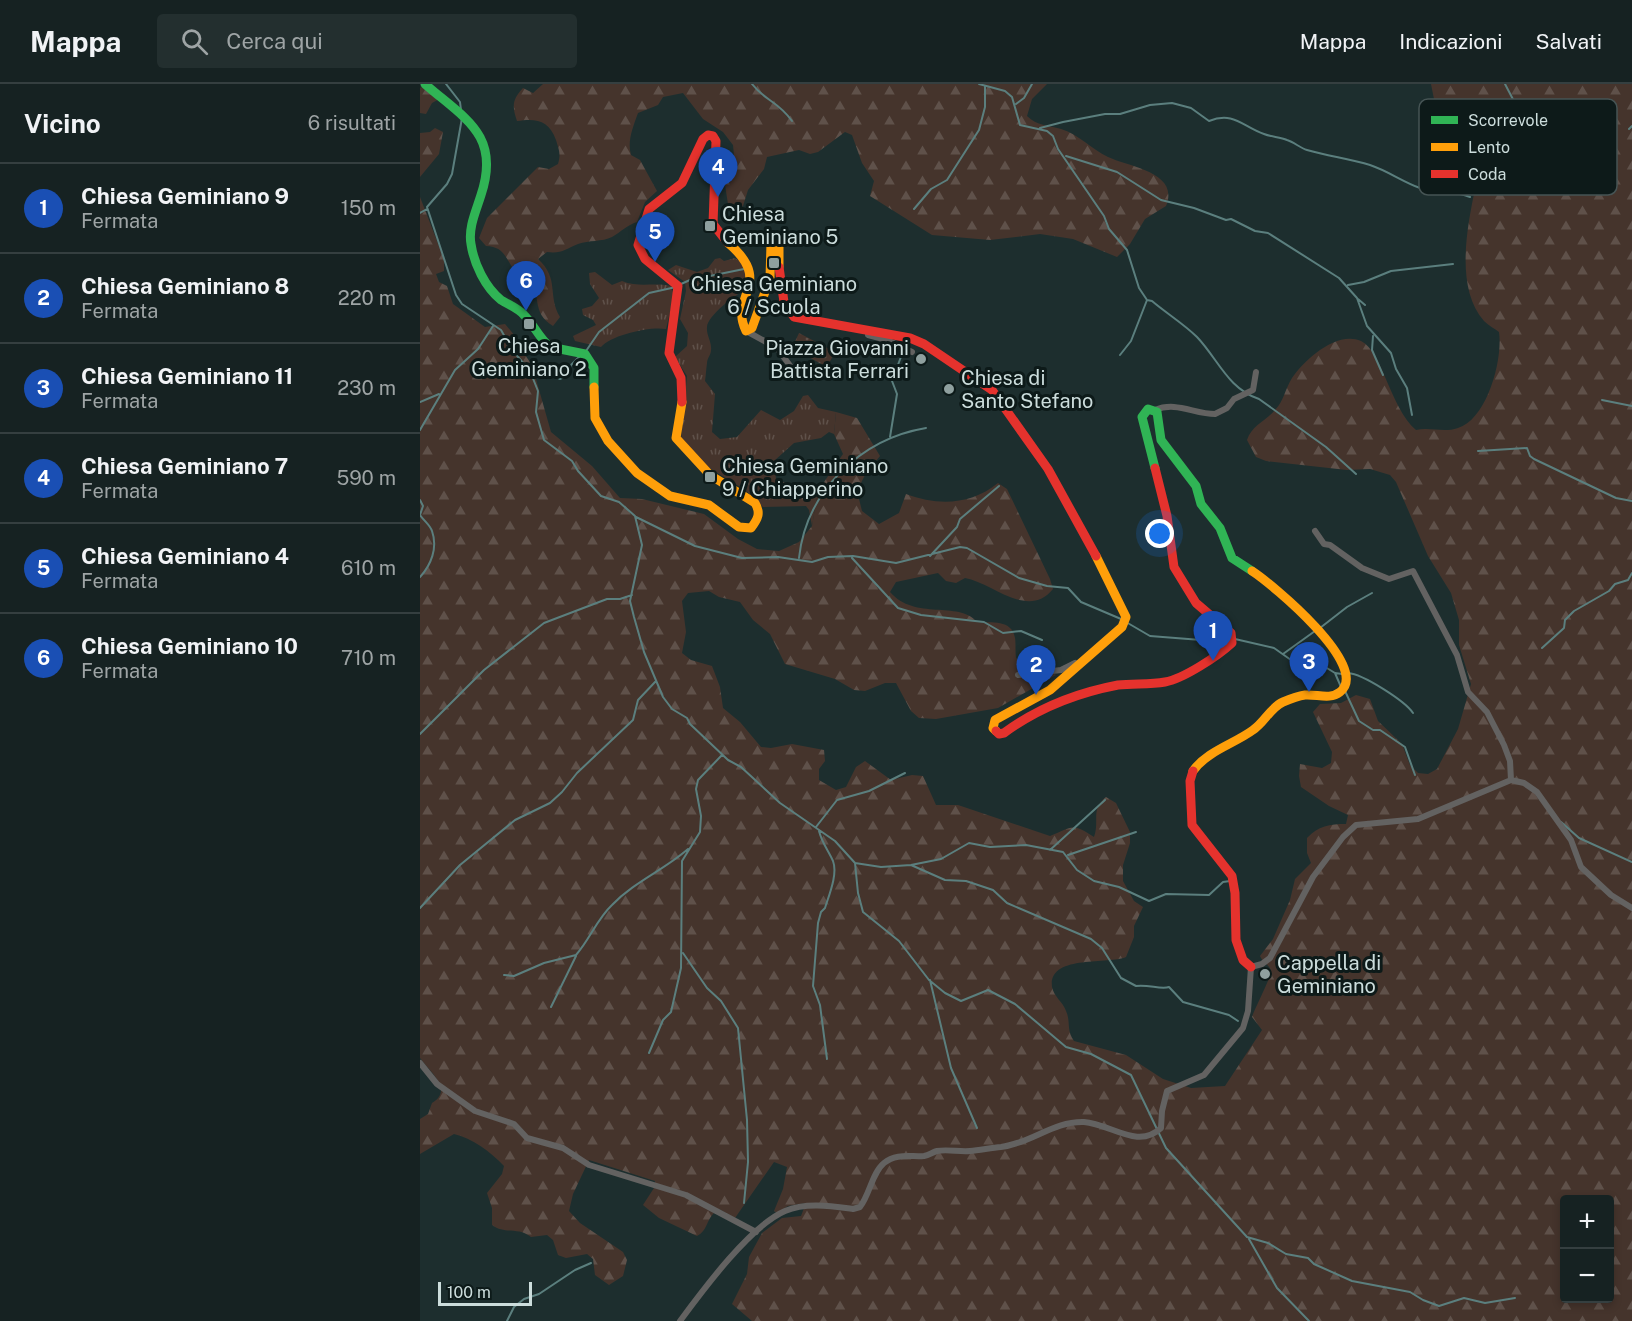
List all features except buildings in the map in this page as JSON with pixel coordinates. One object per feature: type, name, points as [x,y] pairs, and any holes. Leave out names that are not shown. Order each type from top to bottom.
[{"type":"street","points":[[425,84],[444,97],[468,120],[481,136],[488,158],[487,176],[470,243],[474,257],[489,287],[501,300],[525,315],[550,348],[561,352],[578,350],[587,355],[595,375],[592,406],[595,420],[635,470],[671,496],[712,506],[741,529],[747,530],[758,518],[753,499],[713,477],[680,445],[676,438],[683,384],[680,375],[670,363],[669,353],[678,286],[645,259],[638,245],[649,209],[682,183],[703,139],[708,135],[713,136],[716,141],[713,224],[716,232],[744,258],[751,274],[743,327],[777,348],[791,367]]},
{"type":"street","points":[[748,332],[752,328],[754,313],[768,290],[772,271],[771,243],[773,238],[779,244],[783,298],[788,312],[800,319],[887,340],[912,352]]},
{"type":"street","points":[[865,333],[902,336],[924,344],[997,395],[1020,433],[1048,469],[1123,606],[1125,622],[1099,648],[1050,690],[995,720],[994,730],[1005,733],[1026,717],[1080,695],[1120,685],[1167,682],[1219,655],[1232,643],[1231,633],[1196,603],[1174,567],[1167,516],[1142,417],[1148,409],[1155,410],[1163,406],[1215,414],[1227,408],[1234,399],[1253,390],[1256,372]]},
{"type":"street","points":[[680,1321],[736,1250],[756,1232],[784,1211],[799,1207],[853,1209],[860,1207],[884,1163],[894,1157],[926,1156],[938,1150],[971,1151],[983,1147],[1001,1147],[1018,1143],[1049,1128],[1066,1123],[1106,1126],[1122,1134],[1140,1138],[1152,1136],[1161,1128],[1167,1091],[1204,1076],[1243,1028],[1248,1011],[1251,967],[1240,954],[1236,936],[1233,877],[1192,825],[1190,781],[1194,769],[1222,747],[1254,730],[1280,703],[1304,695],[1327,696],[1338,693],[1346,685],[1346,673],[1316,625],[1261,577],[1232,558],[1220,528],[1201,504],[1196,486],[1165,448],[1155,410]]},
{"type":"street","points":[[1315,531],[1324,544],[1330,545],[1362,568],[1389,579],[1413,571],[1457,655],[1468,692],[1487,712],[1504,745],[1510,761],[1511,780]]},
{"type":"street","points":[[1026,670],[1018,675],[1061,670],[1070,666],[1095,645],[1099,648]]},
{"type":"street","points":[[1251,967],[1262,964],[1270,958],[1313,877],[1343,837],[1356,825],[1418,819],[1511,780],[1524,783],[1537,792],[1571,840],[1581,867],[1611,895],[1632,908]]},
{"type":"street","points":[[420,1063],[437,1084],[475,1111],[514,1124],[527,1138],[563,1148],[589,1165],[686,1195],[756,1232]]},
{"type":"green space","points":[[543,84],[1047,84],[1032,99],[1027,116],[1039,123],[1061,129],[1080,138],[1108,157],[1150,172],[1166,185],[1168,195],[1166,206],[1145,219],[1130,244],[1117,257],[1073,239],[1040,234],[990,240],[932,235],[870,196],[874,181],[862,163],[852,135],[845,132],[818,152],[810,154],[799,150],[767,157],[764,169],[748,190],[743,206],[735,210],[728,204],[723,172],[734,155],[733,145],[723,132],[703,119],[683,93],[663,97],[658,105],[638,113],[631,134],[631,155],[640,160],[657,191],[645,202],[637,222],[608,239],[582,243],[560,252],[547,252],[538,259],[549,273],[556,309],[560,317],[553,326],[541,315],[535,288],[527,272],[515,271],[501,251],[486,246],[479,238],[487,218],[538,167],[549,169],[558,164],[559,149],[550,128],[536,120],[517,121],[514,111],[515,100],[523,88],[533,93]]},
{"type":"green space","points":[[1431,84],[1632,84],[1632,1321],[752,1321],[732,1304],[747,1274],[749,1257],[762,1233],[782,1218],[801,1216],[806,1203],[788,1206],[777,1213],[774,1211],[783,1189],[787,1167],[774,1162],[735,1218],[719,1209],[711,1216],[704,1231],[697,1236],[659,1218],[643,1205],[654,1188],[655,1181],[589,1160],[573,1194],[569,1211],[580,1223],[623,1252],[627,1260],[623,1276],[609,1285],[595,1275],[593,1259],[587,1254],[566,1258],[558,1255],[553,1240],[547,1235],[531,1237],[521,1232],[502,1230],[492,1225],[492,1208],[487,1193],[502,1174],[504,1166],[487,1151],[474,1142],[454,1134],[420,1154],[420,1119],[428,1114],[432,1103],[441,1092],[441,1087],[420,1058],[420,197],[444,259],[444,271],[436,274],[439,282],[447,286],[453,304],[485,327],[505,324],[520,342],[523,352],[532,365],[551,432],[592,466],[620,498],[642,499],[704,514],[738,539],[757,549],[779,551],[799,542],[812,526],[818,491],[843,454],[834,434],[836,412],[857,418],[880,456],[866,473],[857,491],[862,511],[879,524],[899,513],[906,494],[942,502],[977,496],[998,483],[1007,489],[1050,579],[1053,589],[1043,598],[1033,601],[1022,600],[965,578],[956,583],[946,581],[938,573],[896,582],[890,592],[900,601],[911,606],[959,612],[977,622],[994,622],[1005,625],[1013,632],[1016,658],[1030,669],[1048,668],[1056,675],[998,708],[936,719],[919,718],[911,711],[896,683],[885,683],[865,691],[854,690],[835,679],[785,664],[770,634],[753,620],[740,602],[719,597],[709,591],[688,593],[682,601],[686,632],[682,653],[691,660],[712,666],[720,687],[723,708],[740,722],[761,747],[771,748],[792,744],[824,750],[825,761],[819,769],[819,780],[836,790],[846,787],[856,767],[865,761],[891,780],[912,775],[923,776],[936,805],[958,805],[1050,836],[1068,828],[1076,828],[1094,837],[1098,806],[1106,797],[1116,803],[1130,832],[1130,843],[1123,865],[1123,881],[1134,901],[1143,907],[1134,926],[1134,937],[1126,957],[1069,965],[1059,970],[1053,977],[1053,991],[1066,1011],[1070,1033],[1074,1041],[1126,1055],[1163,1079],[1191,1088],[1225,1086],[1262,1030],[1252,1017],[1271,971],[1260,956],[1273,939],[1290,900],[1295,879],[1311,863],[1307,853],[1307,838],[1315,831],[1325,827],[1346,824],[1348,815],[1329,806],[1301,787],[1300,764],[1322,768],[1331,763],[1332,752],[1313,712],[1320,704],[1341,703],[1356,695],[1370,699],[1378,721],[1402,744],[1410,765],[1418,773],[1428,774],[1437,769],[1458,729],[1471,684],[1459,645],[1459,620],[1451,593],[1428,556],[1396,482],[1390,475],[1370,469],[1347,470],[1266,461],[1256,457],[1247,440],[1255,427],[1278,406],[1292,378],[1304,363],[1332,343],[1352,339],[1361,341],[1369,347],[1400,408],[1416,430],[1448,430],[1458,428],[1468,422],[1485,401],[1491,387],[1500,344],[1499,332],[1484,321],[1469,292],[1466,275],[1467,239],[1474,195],[1617,195],[1617,99],[1434,99]]},
{"type":"green space","points":[[424,86],[441,98],[432,103],[426,114],[420,113],[420,88]]},
{"type":"green space","points":[[435,128],[443,132],[439,154],[420,177],[420,133],[430,132]]},
{"type":"green space","points":[[720,258],[724,261],[735,258],[740,261],[745,268],[747,280],[746,290],[730,300],[708,322],[707,333],[711,350],[707,361],[705,381],[715,394],[712,432],[720,439],[737,437],[761,410],[780,420],[794,411],[803,396],[808,395],[818,408],[836,412],[834,434],[829,432],[821,438],[794,443],[774,461],[776,479],[791,485],[799,492],[818,491],[812,526],[806,506],[763,507],[743,489],[698,460],[681,439],[687,376],[675,357],[687,346],[688,333],[680,319],[686,291],[685,282],[668,270],[676,265],[697,272],[708,268],[715,259]]},
{"type":"green space","points":[[595,272],[612,285],[622,281],[671,286],[674,296],[666,329],[631,332],[601,347],[575,341],[573,336],[596,325],[593,320],[583,315],[582,309],[592,306],[599,298],[590,284],[589,273]]},
{"type":"green space","points":[[799,333],[835,352],[827,367],[792,348]]},
{"type":"waterway","points":[[446,84],[460,102],[461,110]]},
{"type":"waterway","points":[[752,84],[782,109],[792,121]]},
{"type":"waterway","points":[[979,84],[1005,91],[1012,97],[1020,125],[1047,131],[1053,136],[1058,149],[1104,216],[1109,229],[1127,250],[1139,288],[1147,300],[1152,301],[1197,337],[1239,388],[1259,399],[1326,447],[1356,474]]},
{"type":"waterway","points":[[1016,104],[1024,98],[1032,84]]},
{"type":"waterway","points":[[1505,84],[1513,99]]},
{"type":"waterway","points":[[914,209],[931,189],[947,180],[979,130],[985,107],[985,86]]},
{"type":"waterway","points":[[1040,128],[1105,114],[1120,114],[1150,105],[1172,103],[1191,108],[1209,121],[1218,118],[1232,119],[1267,135],[1290,141],[1307,150],[1370,165],[1419,188]]},
{"type":"waterway","points":[[462,118],[452,174],[447,184],[427,207],[456,295],[462,304],[501,330],[513,351],[530,371],[538,391],[536,412],[544,440],[572,461],[601,496],[619,502],[635,516],[642,545],[630,601],[644,652],[663,697],[672,709],[687,718],[690,724],[728,760],[741,767],[780,803],[835,841],[855,863],[858,893],[863,912],[899,941],[929,980],[945,993],[961,1001],[988,990],[1015,1004],[1066,1047],[1091,1054],[1131,1075],[1166,1148],[1247,1237],[1268,1243],[1286,1254],[1308,1258],[1314,1264],[1352,1281],[1410,1292],[1439,1306],[1464,1298],[1485,1303],[1515,1298]]},
{"type":"waterway","points":[[1629,129],[1632,126]]},
{"type":"waterway","points":[[1066,156],[1117,172],[1161,200],[1194,208],[1226,220],[1231,219],[1255,231],[1268,233],[1339,278],[1357,298],[1367,326],[1391,353],[1396,369],[1407,388],[1412,415]]},
{"type":"waterway","points":[[1464,195],[1470,197]]},
{"type":"waterway","points":[[420,213],[427,209]]},
{"type":"waterway","points":[[1348,285],[1364,282],[1391,271],[1453,264]]},
{"type":"waterway","points":[[681,284],[690,280],[744,269]]},
{"type":"waterway","points":[[586,351],[599,332],[649,293],[676,287]]},
{"type":"waterway","points":[[1358,299],[1365,305]]},
{"type":"waterway","points":[[1120,355],[1131,341],[1147,300]]},
{"type":"waterway","points":[[420,430],[455,370],[478,349],[493,326]]},
{"type":"waterway","points":[[1373,336],[1372,350],[1383,375]]},
{"type":"waterway","points":[[528,368],[533,365],[560,379],[568,375],[571,365],[582,354]]},
{"type":"waterway","points":[[890,437],[897,394],[892,381],[902,354]]},
{"type":"waterway","points":[[420,402],[439,394]]},
{"type":"waterway","points":[[1602,400],[1632,406]]},
{"type":"waterway","points":[[799,558],[804,534],[813,511],[840,472],[879,444],[902,434],[926,428]]},
{"type":"waterway","points":[[1478,451],[1527,448],[1534,459],[1616,498],[1632,501]]},
{"type":"waterway","points":[[930,556],[957,527],[960,519],[999,486]]},
{"type":"waterway","points":[[420,500],[423,506],[420,515],[434,537],[434,550],[430,562],[420,577]]},
{"type":"waterway","points":[[636,517],[695,546],[742,558],[778,557],[812,562],[828,557],[853,556],[896,563],[960,547],[967,548],[1019,578],[1047,586],[1068,588],[1081,602],[1121,619]]},
{"type":"waterway","points":[[852,558],[898,608],[921,615],[984,622],[1003,633],[1021,631],[1042,640]]},
{"type":"waterway","points":[[1542,648],[1564,628],[1565,620],[1574,611],[1609,591],[1615,584],[1628,580],[1632,573]]},
{"type":"waterway","points":[[1320,628],[1347,607],[1372,593]]},
{"type":"waterway","points":[[420,734],[484,670],[544,623],[607,599],[620,599],[632,595]]},
{"type":"waterway","points":[[1126,622],[1150,636],[1201,640],[1230,637]]},
{"type":"waterway","points":[[1283,654],[1315,631]]},
{"type":"waterway","points":[[1235,639],[1274,648],[1291,660],[1317,662],[1335,673],[1342,674]]},
{"type":"waterway","points":[[1335,673],[1341,687]]},
{"type":"waterway","points":[[1348,673],[1383,689],[1413,713]]},
{"type":"waterway","points":[[420,908],[460,865],[515,820],[550,803],[562,792],[577,773],[633,720],[638,700],[656,681]]},
{"type":"waterway","points":[[1345,691],[1359,721],[1373,730],[1380,730],[1405,747],[1415,775]]},
{"type":"waterway","points":[[649,1053],[663,1020],[671,1012],[681,968],[682,861],[700,832],[701,816],[696,789],[698,780],[722,755]]},
{"type":"waterway","points":[[816,827],[837,800],[869,791],[905,773]]},
{"type":"waterway","points":[[1050,850],[1105,800]]},
{"type":"waterway","points":[[1561,822],[1579,838],[1632,862]]},
{"type":"waterway","points":[[819,831],[834,866],[831,891],[818,923],[813,986],[820,1005],[827,1059]]},
{"type":"waterway","points":[[1068,855],[1136,832]]},
{"type":"waterway","points":[[855,863],[881,867],[911,865],[941,859],[969,843],[990,847],[1026,845],[1063,852],[1077,870],[1094,881],[1119,887],[1149,901],[1166,894],[1209,895],[1223,882],[1230,881]]},
{"type":"waterway","points":[[504,975],[514,976],[544,963],[576,955],[602,916],[621,897],[688,849]]},
{"type":"waterway","points":[[911,865],[945,880],[966,881],[993,890],[1007,903],[1091,939],[1102,948],[1121,978],[1136,986],[1169,987],[1183,1002],[1229,1015],[1238,1021]]},
{"type":"waterway","points":[[683,953],[707,988],[721,1001],[738,1028],[747,1120],[748,1162],[744,1203]]},
{"type":"waterway","points":[[551,1007],[576,956]]},
{"type":"waterway","points":[[930,980],[951,1068],[977,1128]]},
{"type":"waterway","points":[[1249,1239],[1277,1288],[1309,1321]]},
{"type":"waterway","points":[[507,1321],[514,1307],[524,1299],[539,1294],[575,1270],[591,1263]]},
{"type":"traffic: fast","points":[[425,84],[466,119],[476,130],[483,143],[486,174],[470,238],[472,252],[481,275],[495,295],[522,313],[550,347],[585,354],[594,368],[594,387]]},
{"type":"traffic: fast","points":[[1155,468],[1142,417],[1148,409],[1157,412],[1161,440],[1196,486],[1201,504],[1220,528],[1232,558],[1252,571]]},
{"type":"traffic: slow","points":[[727,242],[741,256],[748,268],[750,279],[742,308],[742,319],[746,331],[752,328],[770,278],[771,243],[775,238],[779,244],[779,267]]},
{"type":"traffic: slow","points":[[594,387],[595,418],[608,441],[637,473],[670,496],[709,505],[739,527],[751,528],[758,516],[755,503],[710,475],[676,438],[682,402]]},
{"type":"traffic: slow","points":[[996,731],[993,728],[995,720],[1050,690],[1122,627],[1126,617],[1096,556]]},
{"type":"traffic: slow","points":[[1193,771],[1213,753],[1257,727],[1279,704],[1305,695],[1336,694],[1340,692],[1346,680],[1343,664],[1316,627],[1279,592],[1252,571]]},
{"type":"traffic: jam","points":[[682,402],[681,378],[669,353],[678,286],[645,259],[638,245],[649,209],[682,183],[703,139],[708,135],[713,136],[716,141],[713,224],[727,242]]},
{"type":"traffic: jam","points":[[779,267],[784,302],[794,317],[910,338],[924,344],[992,390],[1048,469],[1096,556]]},
{"type":"traffic: jam","points":[[996,731],[999,734],[1004,733],[1044,709],[1087,692],[1118,685],[1172,680],[1200,666],[1232,643],[1231,633],[1196,603],[1174,567],[1167,516],[1155,468]]},
{"type":"traffic: jam","points":[[1193,771],[1190,781],[1192,825],[1232,876],[1235,893],[1236,940],[1243,960],[1251,967]]},
{"type":"place","name":"Chiesa Geminiano 7","points":[[718,197]]},
{"type":"place","name":"Chiesa Geminiano 5","points":[[710,226]]},
{"type":"place","name":"Chiesa Geminiano 4","points":[[655,262]]},
{"type":"place","name":"Chiesa Geminiano 6 / Scuola","points":[[774,263]]},
{"type":"place","name":"Chiesa Geminiano 10","points":[[526,311]]},
{"type":"place","name":"Chiesa Geminiano 2","points":[[529,324]]},
{"type":"place","name":"Piazza Giovanni Battista Ferrari","points":[[921,359]]},
{"type":"place","name":"Chiesa di Santo Stefano","points":[[949,389]]},
{"type":"place","name":"Chiesa Geminiano 9 / Chiapperino","points":[[710,477]]},
{"type":"place","name":"Chiesa Geminiano 9","points":[[1213,661]]},
{"type":"place","name":"Chiesa Geminiano 11","points":[[1309,692]]},
{"type":"place","name":"Chiesa Geminiano 8","points":[[1036,695]]},
{"type":"place","name":"Cappella di Geminiano","points":[[1265,974]]}]
